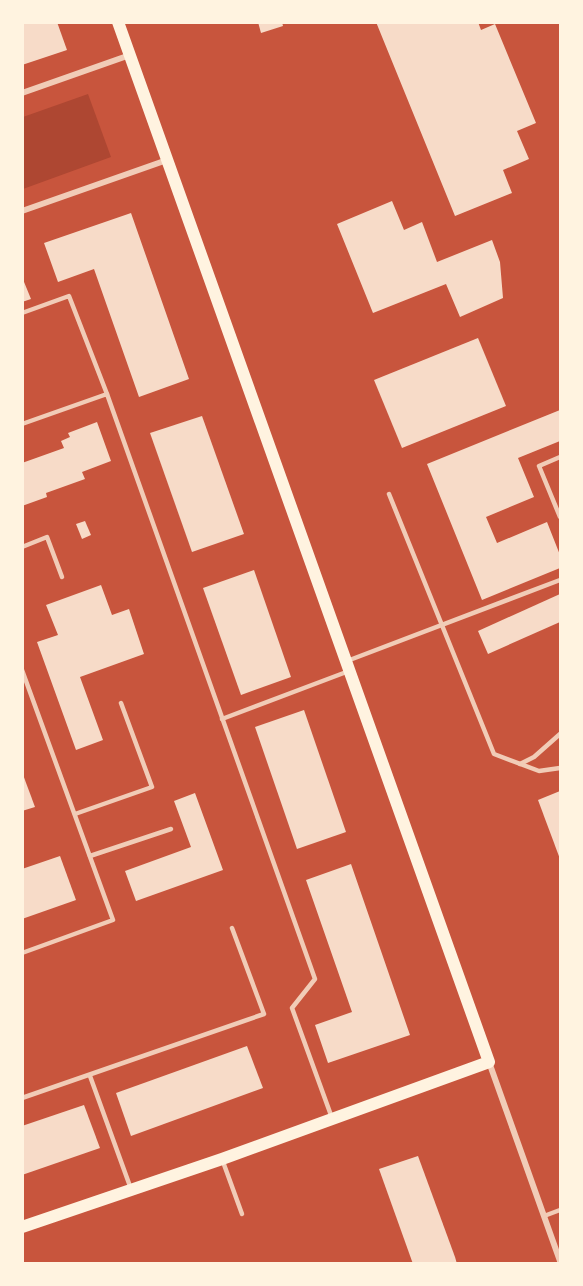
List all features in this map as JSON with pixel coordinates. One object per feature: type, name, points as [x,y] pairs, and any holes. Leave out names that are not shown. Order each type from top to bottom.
[{"type":"main road","points":[[22,1227],[222,1159],[489,1062],[118,22]]},
{"type":"street","points":[[22,93],[130,55]]},
{"type":"street","points":[[22,211],[167,160]]},
{"type":"street","points":[[489,1062],[561,1261]]},
{"type":"lane","points":[[22,313],[69,296],[315,979],[292,1008],[332,1119]]},
{"type":"lane","points":[[22,424],[106,394]]},
{"type":"lane","points":[[561,457],[539,466],[561,517]]},
{"type":"lane","points":[[389,494],[494,754],[539,771],[561,768]]},
{"type":"lane","points":[[22,547],[47,537],[62,577]]},
{"type":"lane","points":[[222,718],[442,626],[561,580]]},
{"type":"lane","points":[[22,670],[113,920],[22,953]]},
{"type":"lane","points":[[75,814],[152,787],[121,703]]},
{"type":"lane","points":[[520,764],[534,757],[561,734]]},
{"type":"lane","points":[[90,856],[171,829]]},
{"type":"lane","points":[[22,1098],[264,1014],[232,928]]},
{"type":"lane","points":[[90,1076],[131,1190]]},
{"type":"lane","points":[[222,1159],[242,1214]]},
{"type":"lane","points":[[544,1216],[561,1210]]},
{"type":"shaded area","points":[[88,94],[111,157],[23,189],[23,117]]},
{"type":"building","points":[[22,22],[57,22],[67,50],[22,65]]},
{"type":"building","points":[[258,22],[282,22],[283,26],[261,33]]},
{"type":"building","points":[[376,22],[478,22],[481,30],[495,24],[536,123],[517,131],[529,159],[503,170],[512,193],[455,216]]},
{"type":"building","points":[[392,201],[404,230],[422,222],[437,262],[492,240],[500,262],[503,298],[460,317],[446,284],[373,313],[337,224]]},
{"type":"building","points":[[131,213],[189,379],[139,397],[94,269],[58,282],[44,243]]},
{"type":"building","points":[[22,277],[31,299],[22,302]]},
{"type":"building","points":[[478,338],[506,406],[402,448],[374,380]]},
{"type":"building","points":[[560,410],[560,441],[518,458],[534,497],[486,517],[497,543],[547,522],[560,555],[560,568],[482,600],[427,464]]},
{"type":"building","points":[[202,416],[244,534],[192,552],[150,433]]},
{"type":"building","points":[[97,422],[111,461],[82,472],[85,479],[46,493],[47,497],[22,506],[22,463],[64,448],[61,441],[70,437],[68,433]]},
{"type":"building","points":[[85,521],[91,535],[82,539],[76,524]]},
{"type":"building","points":[[254,570],[291,677],[241,695],[203,588]]},
{"type":"building","points":[[101,585],[112,615],[129,609],[144,654],[80,677],[103,740],[76,750],[37,642],[58,635],[46,605]]},
{"type":"building","points":[[560,594],[560,622],[488,654],[478,631]]},
{"type":"building","points":[[304,710],[346,832],[297,849],[255,727]]},
{"type":"building","points":[[22,772],[35,807],[22,811]]},
{"type":"building","points":[[560,791],[560,859],[538,800]]},
{"type":"building","points":[[195,793],[223,870],[136,901],[125,871],[191,847],[174,801]]},
{"type":"building","points":[[60,856],[76,900],[22,919],[22,869]]},
{"type":"building","points":[[351,864],[410,1035],[328,1063],[315,1025],[352,1012],[306,880]]},
{"type":"building","points":[[247,1046],[263,1088],[131,1136],[116,1093]]},
{"type":"building","points":[[84,1105],[100,1148],[22,1175],[22,1126]]},
{"type":"building","points":[[418,1156],[457,1264],[413,1264],[379,1169]]}]
